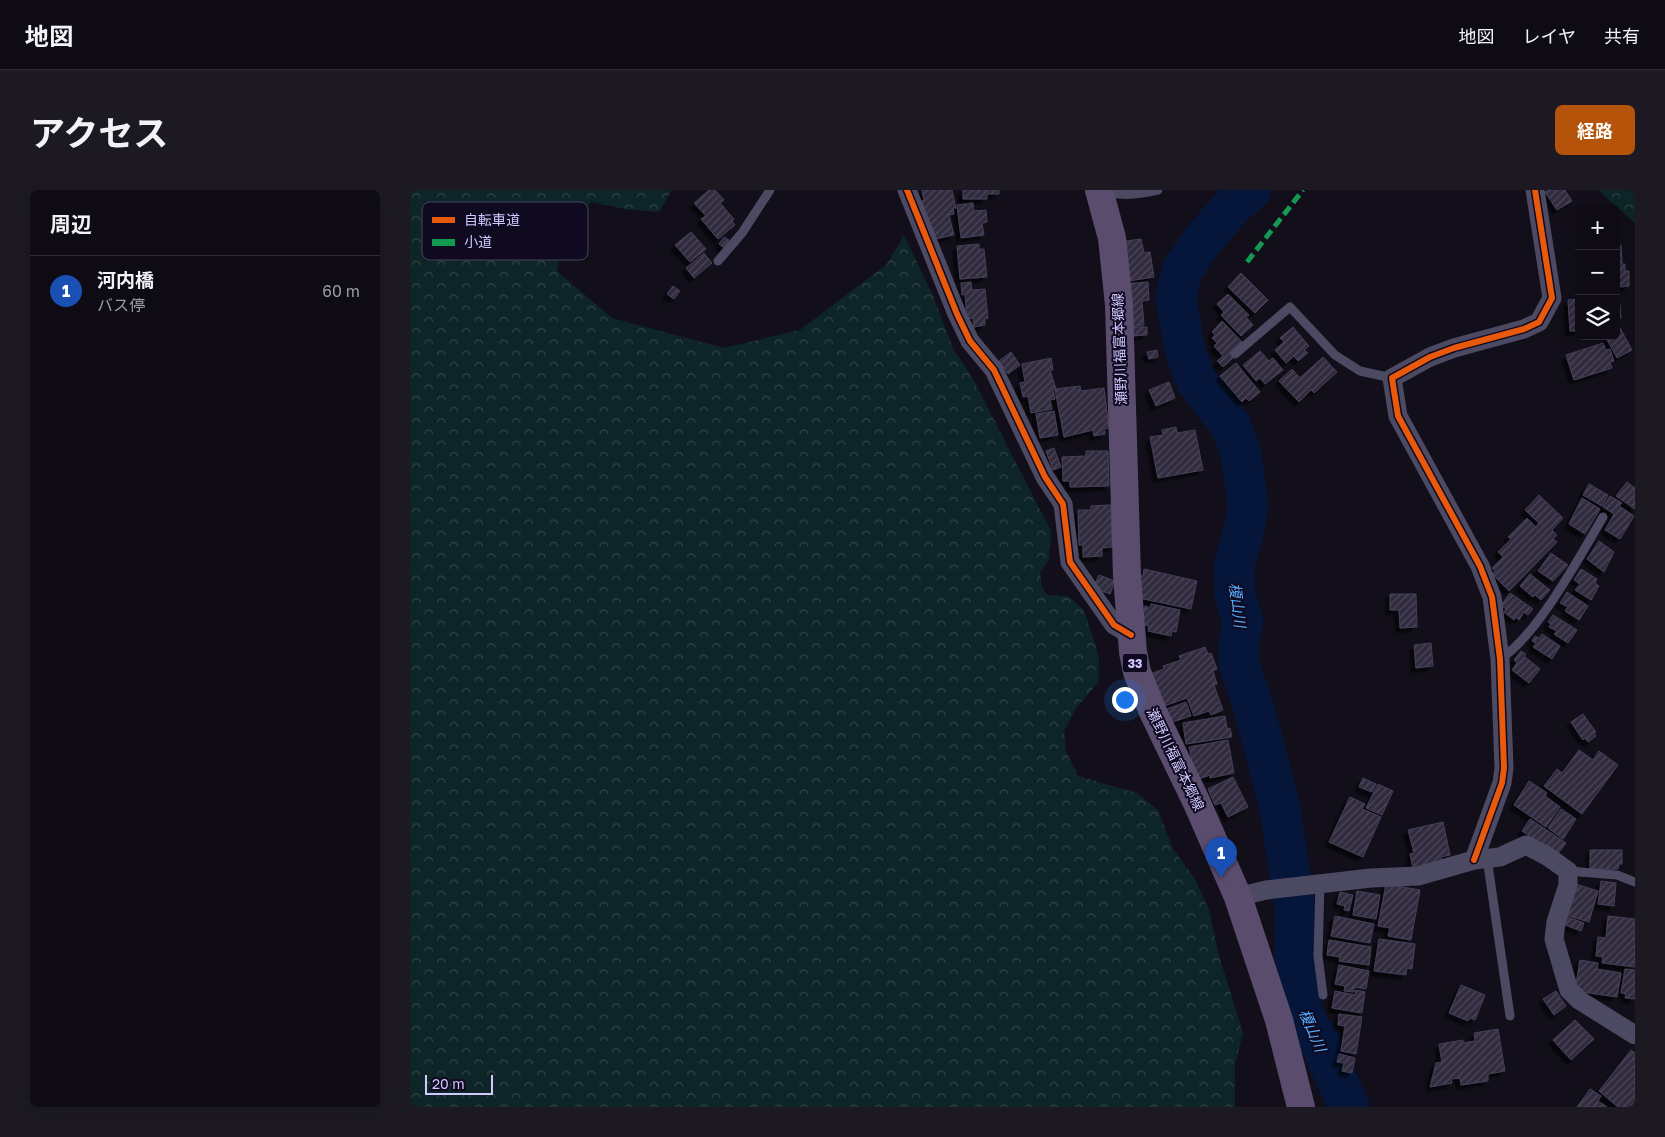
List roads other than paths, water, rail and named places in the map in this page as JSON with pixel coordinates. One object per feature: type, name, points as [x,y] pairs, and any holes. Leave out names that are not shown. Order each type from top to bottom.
[{"type":"main road","name":"瀬野川福富本郷線","points":[[1100,190],[1112,238],[1119,305],[1127,576],[1131,635],[1141,686],[1206,820],[1238,897],[1279,1020],[1301,1107]]},
{"type":"street","points":[[907,190],[957,314],[970,340],[994,370],[1045,477],[1063,504],[1070,562],[1114,625],[1131,635]]},
{"type":"street","points":[[1481,859],[1502,783],[1504,738],[1500,659],[1492,597],[1480,566],[1398,416],[1392,378],[1430,357],[1524,329],[1539,322],[1552,298],[1535,190]]},
{"type":"street","points":[[1238,897],[1281,889],[1418,876],[1481,859],[1500,857],[1526,845],[1548,856],[1568,872],[1568,885],[1556,922],[1554,939],[1569,990],[1579,1000],[1635,1035]]},
{"type":"lane","points":[[718,261],[742,233],[770,190]]},
{"type":"lane","points":[[1100,190],[1116,195],[1139,194],[1158,190]]},
{"type":"lane","points":[[1234,354],[1290,307],[1335,355],[1360,372],[1392,378]]},
{"type":"lane","points":[[1500,659],[1514,650],[1541,615],[1567,578],[1603,517]]},
{"type":"lane","points":[[1481,859],[1510,1016]]},
{"type":"lane","points":[[1568,872],[1617,875],[1635,882]]},
{"type":"lane","points":[[1316,885],[1318,956],[1323,995]]},
{"type":"waterway","name":"榎山川","points":[[1251,190],[1235,203],[1203,240],[1182,270],[1176,297],[1184,347],[1196,380],[1231,426],[1241,454],[1248,505],[1244,531],[1234,565],[1235,595],[1243,622],[1239,642],[1239,664],[1253,705],[1280,808],[1295,909],[1295,956],[1302,1010],[1308,1025],[1321,1044],[1349,1107]]},
{"type":"place","name":"河内橋","points":[[1221,878]]}]
